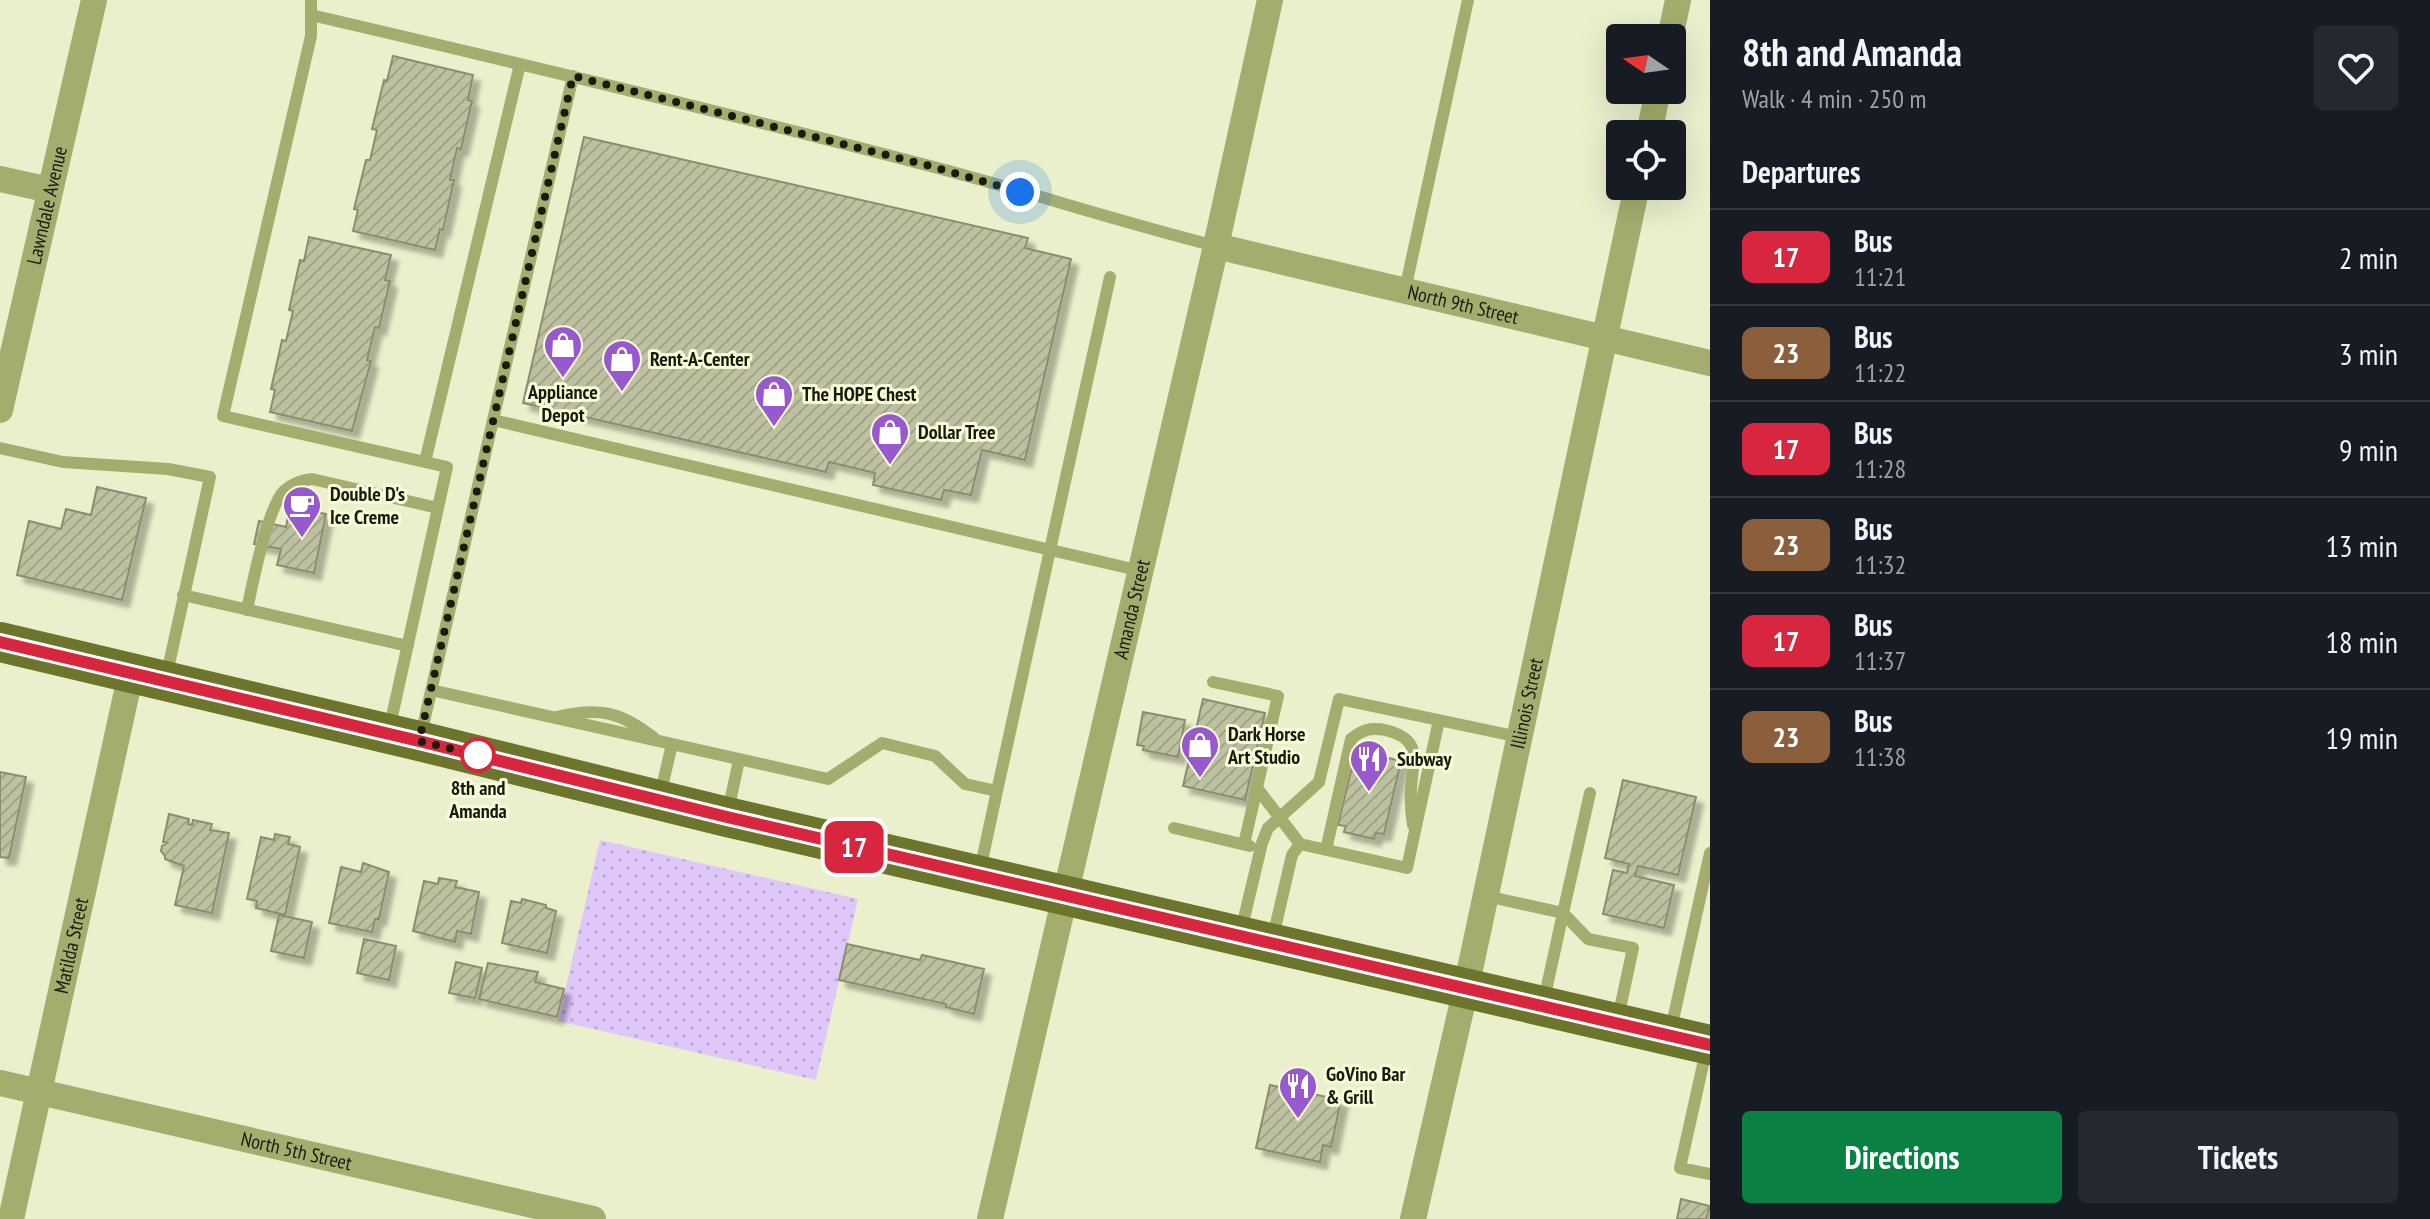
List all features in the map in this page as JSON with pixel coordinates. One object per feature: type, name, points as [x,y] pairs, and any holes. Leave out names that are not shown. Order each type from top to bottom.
[{"type":"main road","points":[[0,642],[404,737],[658,801],[1696,1042]]},
{"type":"street","name":"Lawndale Avenue","points":[[0,410],[94,0]]},
{"type":"street","name":"Amanda Street","points":[[990,1219],[1216,246],[1268,0]]},
{"type":"street","points":[[1673,24],[1678,0]]},
{"type":"street","points":[[0,179],[50,190]]},
{"type":"street","name":"Illinois Street","points":[[1413,1219],[1486,896],[1634,200]]},
{"type":"street","name":"North 9th Street","points":[[1216,246],[1710,363]]},
{"type":"street","name":"Matilda Street","points":[[11,1219],[38,1092],[148,677]]},
{"type":"street","name":"North 5th Street","points":[[0,1083],[593,1219]]},
{"type":"lane","points":[[311,0],[311,36],[223,416],[447,467],[408,646],[404,737]]},
{"type":"lane","points":[[1405,290],[1468,0]]},
{"type":"lane","points":[[311,15],[573,76],[934,167],[1135,226],[1216,246]]},
{"type":"lane","points":[[425,462],[520,64]]},
{"type":"lane","points":[[404,737],[431,690],[573,76]]},
{"type":"lane","points":[[979,875],[1110,277]]},
{"type":"lane","points":[[493,420],[1141,571]]},
{"type":"lane","points":[[0,448],[63,462],[168,469],[210,477],[183,595],[148,677]]},
{"type":"lane","points":[[247,610],[273,513],[282,493],[298,481],[312,479],[438,508]]},
{"type":"lane","points":[[183,595],[408,646]]},
{"type":"lane","points":[[1213,682],[1278,696],[1244,844]]},
{"type":"lane","points":[[431,690],[828,779],[882,743],[935,756],[965,784],[997,791]]},
{"type":"lane","points":[[1255,940],[1260,848],[1268,828],[1319,782],[1339,699],[1519,737]]},
{"type":"lane","points":[[1257,788],[1300,844],[1407,868],[1439,720]]},
{"type":"lane","points":[[1326,850],[1351,739],[1362,730],[1378,728],[1396,733],[1407,740],[1414,750],[1410,806],[1414,836]]},
{"type":"lane","points":[[658,801],[665,743]]},
{"type":"lane","points":[[727,817],[739,760]]},
{"type":"lane","points":[[1543,1006],[1590,793]]},
{"type":"lane","points":[[1174,828],[1260,848]]},
{"type":"lane","points":[[1255,940],[1292,855],[1300,844]]},
{"type":"lane","points":[[1710,853],[1696,1042],[1680,1168],[1710,1174]]},
{"type":"lane","points":[[1486,896],[1563,913],[1588,939],[1633,948],[1616,1023]]},
{"type":"shaded area","points":[[600,840],[858,899],[816,1080],[558,1021]]},
{"type":"building","points":[[393,56],[473,75],[468,100],[472,101],[461,149],[457,148],[450,180],[454,180],[443,230],[440,229],[435,250],[353,231],[358,210],[354,209],[377,130],[372,129]]},
{"type":"building","points":[[584,137],[1028,238],[1025,248],[1071,259],[1025,460],[982,450],[971,495],[944,490],[941,500],[873,485],[875,473],[829,462],[826,472],[523,403]]},
{"type":"building","points":[[309,237],[391,255],[385,280],[390,281],[379,328],[375,327],[367,360],[371,361],[352,431],[270,412],[275,390],[271,389],[282,340],[286,341],[293,311],[289,310],[300,260],[304,261]]},
{"type":"building","points":[[97,487],[146,498],[122,600],[17,575],[29,521],[61,529],[66,509],[91,515]]},
{"type":"building","points":[[290,506],[326,514],[314,573],[277,565],[281,549],[254,544],[259,521],[286,527]]},
{"type":"building","points":[[1203,699],[1265,713],[1245,800],[1183,786]]},
{"type":"building","points":[[1143,712],[1185,720],[1178,757],[1143,750],[1144,746],[1137,745]]},
{"type":"building","points":[[1356,750],[1401,761],[1384,834],[1376,833],[1374,839],[1344,832],[1346,826],[1338,825]]},
{"type":"building","points":[[0,772],[26,777],[9,858],[0,857]]},
{"type":"building","points":[[1623,780],[1696,797],[1678,875],[1638,866],[1635,876],[1674,885],[1664,928],[1603,914],[1613,870],[1627,873],[1629,864],[1605,858]]},
{"type":"building","points":[[169,814],[189,819],[188,824],[192,825],[193,820],[212,824],[210,830],[229,833],[212,913],[175,905],[184,866],[165,859],[161,851],[167,843],[163,842]]},
{"type":"building","points":[[275,834],[290,837],[288,844],[300,847],[285,915],[256,908],[257,901],[247,899],[261,837],[274,840]]},
{"type":"building","points":[[363,863],[389,872],[379,919],[375,919],[372,932],[329,923],[341,867],[361,872]]},
{"type":"building","points":[[439,878],[457,881],[455,887],[479,892],[471,934],[457,931],[455,942],[413,931],[424,881],[438,884]]},
{"type":"building","points":[[522,899],[556,911],[547,953],[502,943],[511,901],[521,903]]},
{"type":"building","points":[[279,915],[312,922],[304,958],[271,951]]},
{"type":"building","points":[[364,939],[396,946],[389,980],[357,973]]},
{"type":"building","points":[[847,944],[920,960],[922,955],[984,969],[974,1014],[946,1007],[946,1004],[839,980]]},
{"type":"building","points":[[456,962],[482,968],[475,998],[449,993]]},
{"type":"building","points":[[488,963],[538,972],[535,982],[564,989],[557,1017],[479,999]]},
{"type":"building","points":[[1270,1085],[1341,1100],[1331,1147],[1323,1145],[1320,1162],[1256,1148]]},
{"type":"building","points":[[1681,1199],[1710,1206],[1706,1219],[1677,1219]]},
{"type":"bus line","name":"17","points":[[0,642],[658,801],[1710,1045]]},
{"type":"place","name":"Appliance Depot","points":[[563,379]]},
{"type":"place","name":"Rent-A-Center","points":[[622,393]]},
{"type":"place","name":"The HOPE Chest","points":[[774,428]]},
{"type":"place","name":"Dollar Tree","points":[[890,466]]},
{"type":"place","name":"Double D's Ice Creme","points":[[302,539]]},
{"type":"place","name":"8th and Amanda","points":[[478,755]]},
{"type":"place","name":"Dark Horse Art Studio","points":[[1200,779]]},
{"type":"place","name":"Subway","points":[[1369,793]]},
{"type":"place","name":"GoVino Bar & Grill","points":[[1298,1120]]},
{"type":"route","points":[[478,755],[419,741],[573,76],[934,167],[1020,192]]}]
